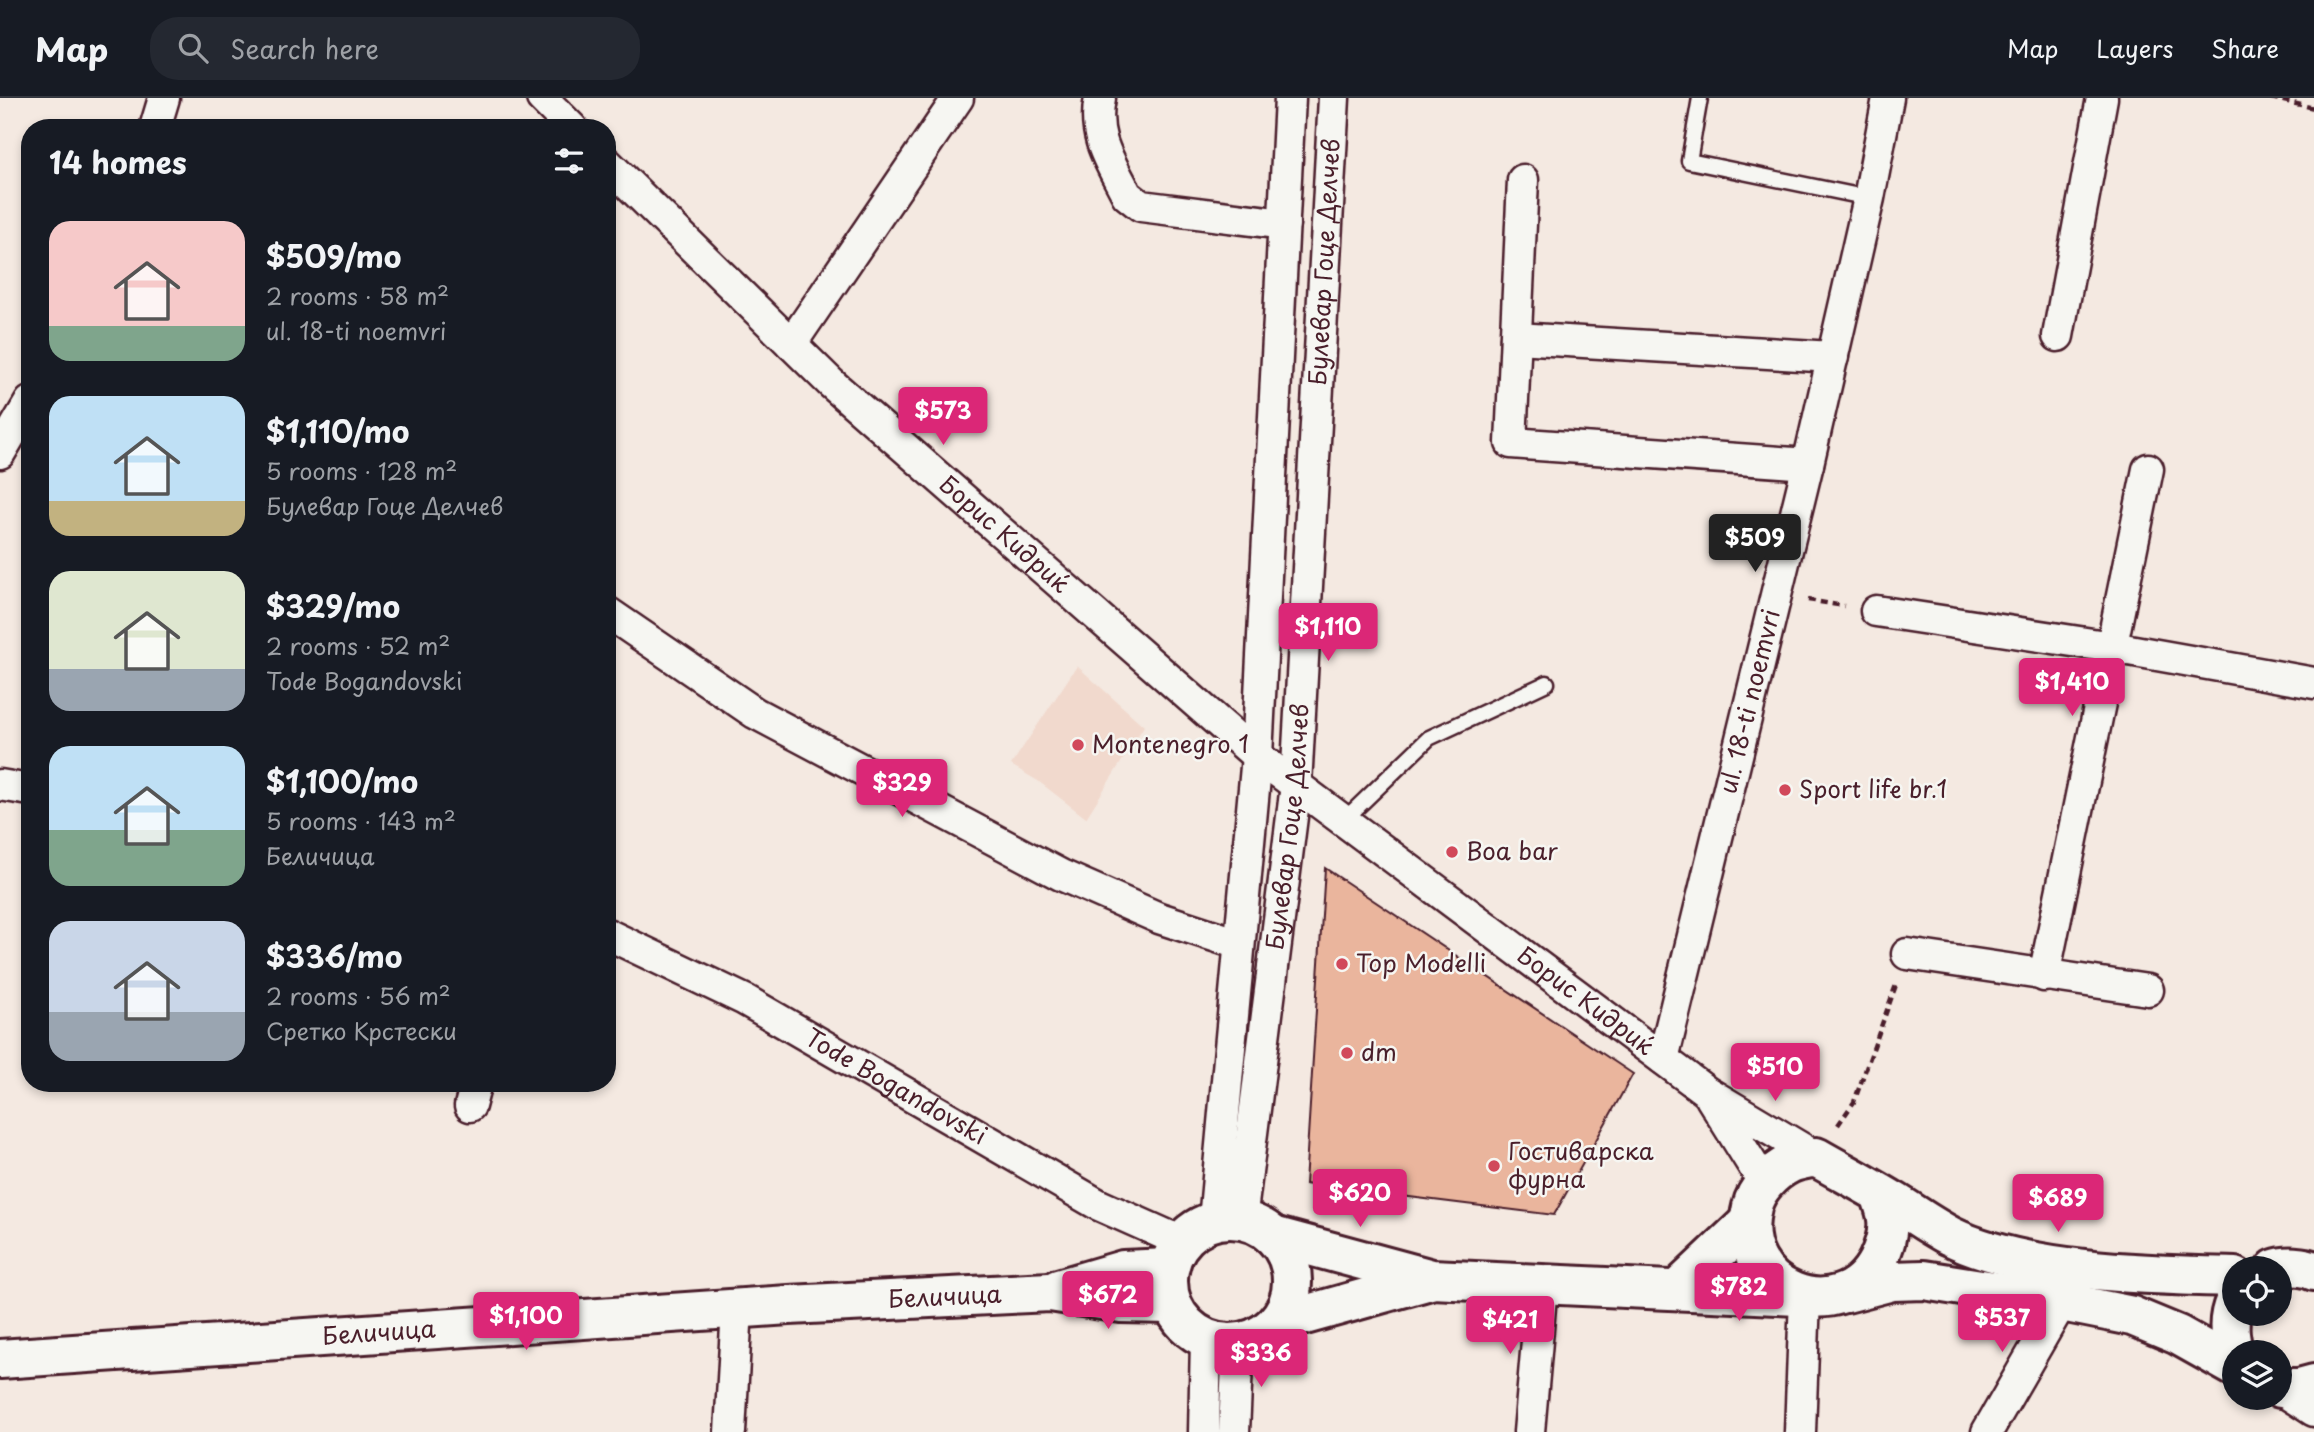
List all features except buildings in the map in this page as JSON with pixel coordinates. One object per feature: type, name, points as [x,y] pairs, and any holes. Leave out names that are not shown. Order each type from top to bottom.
[{"type":"main road","points":[[1880,1193],[1887,1219],[1886,1245],[1871,1273],[1852,1289],[1821,1296],[1774,1282],[1757,1263],[1749,1240],[1748,1223],[1754,1200],[1764,1183],[1790,1163],[1816,1157],[1880,1193],[1951,1236],[2006,1255],[2092,1269],[2222,1277]]},
{"type":"main road","points":[[1677,1290],[1748,1223]]},
{"type":"main road","points":[[1242,1225],[1287,1255],[1292,1279],[1288,1302],[1276,1323],[1265,1333],[1222,1341],[1192,1331],[1180,1319],[1174,1271],[1196,1228],[1242,1225],[1432,1279],[1821,1296],[1892,1281],[1924,1280],[2132,1316],[2178,1335],[2222,1360]]},
{"type":"main road","name":"Беличица","points":[[0,1359],[737,1308],[1050,1292],[1123,1270],[1174,1271]]},
{"type":"main road","points":[[1276,1323],[1432,1279]]},
{"type":"main road","points":[[2292,1388],[2314,1384]]},
{"type":"street","points":[[158,119],[164,98]]},
{"type":"street","points":[[542,98],[563,119]]},
{"type":"street","points":[[791,344],[958,98]]},
{"type":"street","points":[[1100,98],[1100,142],[1132,200],[1141,206],[1284,224]]},
{"type":"street","name":"Булевар Гоце Делчев","points":[[1242,1225],[1239,944],[1256,756],[1290,98]]},
{"type":"street","name":"Булевар Гоце Делчев","points":[[1242,1225],[1296,785],[1334,98]]},
{"type":"street","name":"ul. 18-ti noemvri","points":[[1662,1059],[1808,464],[1869,198],[1888,98]]},
{"type":"street","points":[[2057,336],[2102,98]]},
{"type":"street","name":"Борис Кидриќ","points":[[616,172],[832,384],[1256,756],[1707,1092],[1816,1157]]},
{"type":"street","points":[[1523,180],[1511,443],[1808,464]]},
{"type":"street","points":[[1516,338],[1833,357]]},
{"type":"street","points":[[0,453],[21,417]]},
{"type":"street","points":[[2044,976],[2148,470]]},
{"type":"street","points":[[1876,611],[2112,647],[2314,683]]},
{"type":"street","points":[[616,618],[755,713],[1061,875],[1159,918],[1239,944]]},
{"type":"street","name":"Tode Bogandovski","points":[[616,938],[745,1000],[1098,1205],[1174,1271]]},
{"type":"street","points":[[1907,954],[2148,990]]},
{"type":"street","points":[[1707,1092],[1764,1183]]},
{"type":"street","points":[[1529,1432],[1542,1284]]},
{"type":"street","points":[[1800,1432],[1821,1296]]},
{"type":"street","points":[[1987,1432],[2062,1302]]},
{"type":"street","points":[[730,1432],[737,1308]]},
{"type":"street","points":[[1204,1432],[1222,1341]]},
{"type":"street","points":[[1222,1341],[1234,1432]]},
{"type":"street","points":[[2292,1396],[2314,1411]]},
{"type":"lane","points":[[1700,98],[1689,161],[1869,198]]},
{"type":"lane","points":[[1343,821],[1429,738],[1547,684]]},
{"type":"path","points":[[2271,98],[2314,108]]},
{"type":"path","points":[[1776,595],[1876,611]]},
{"type":"path","points":[[1816,1157],[1854,1102],[1907,954]]},
{"type":"shaded area","name":"Montenegro 1","points":[[1077,666],[1144,726],[1086,818],[1038,781],[1011,765]]},
{"type":"place","name":"Montenegro 1","points":[[1078,745]]},
{"type":"place","name":"Sport life br.1","points":[[1785,790]]},
{"type":"place","name":"Boa bar","points":[[1452,852]]},
{"type":"place","name":"Top Modelli","points":[[1342,964]]},
{"type":"place","name":"dm","points":[[1347,1053]]},
{"type":"place","name":"Гостиварска фурна","points":[[1494,1166]]}]
